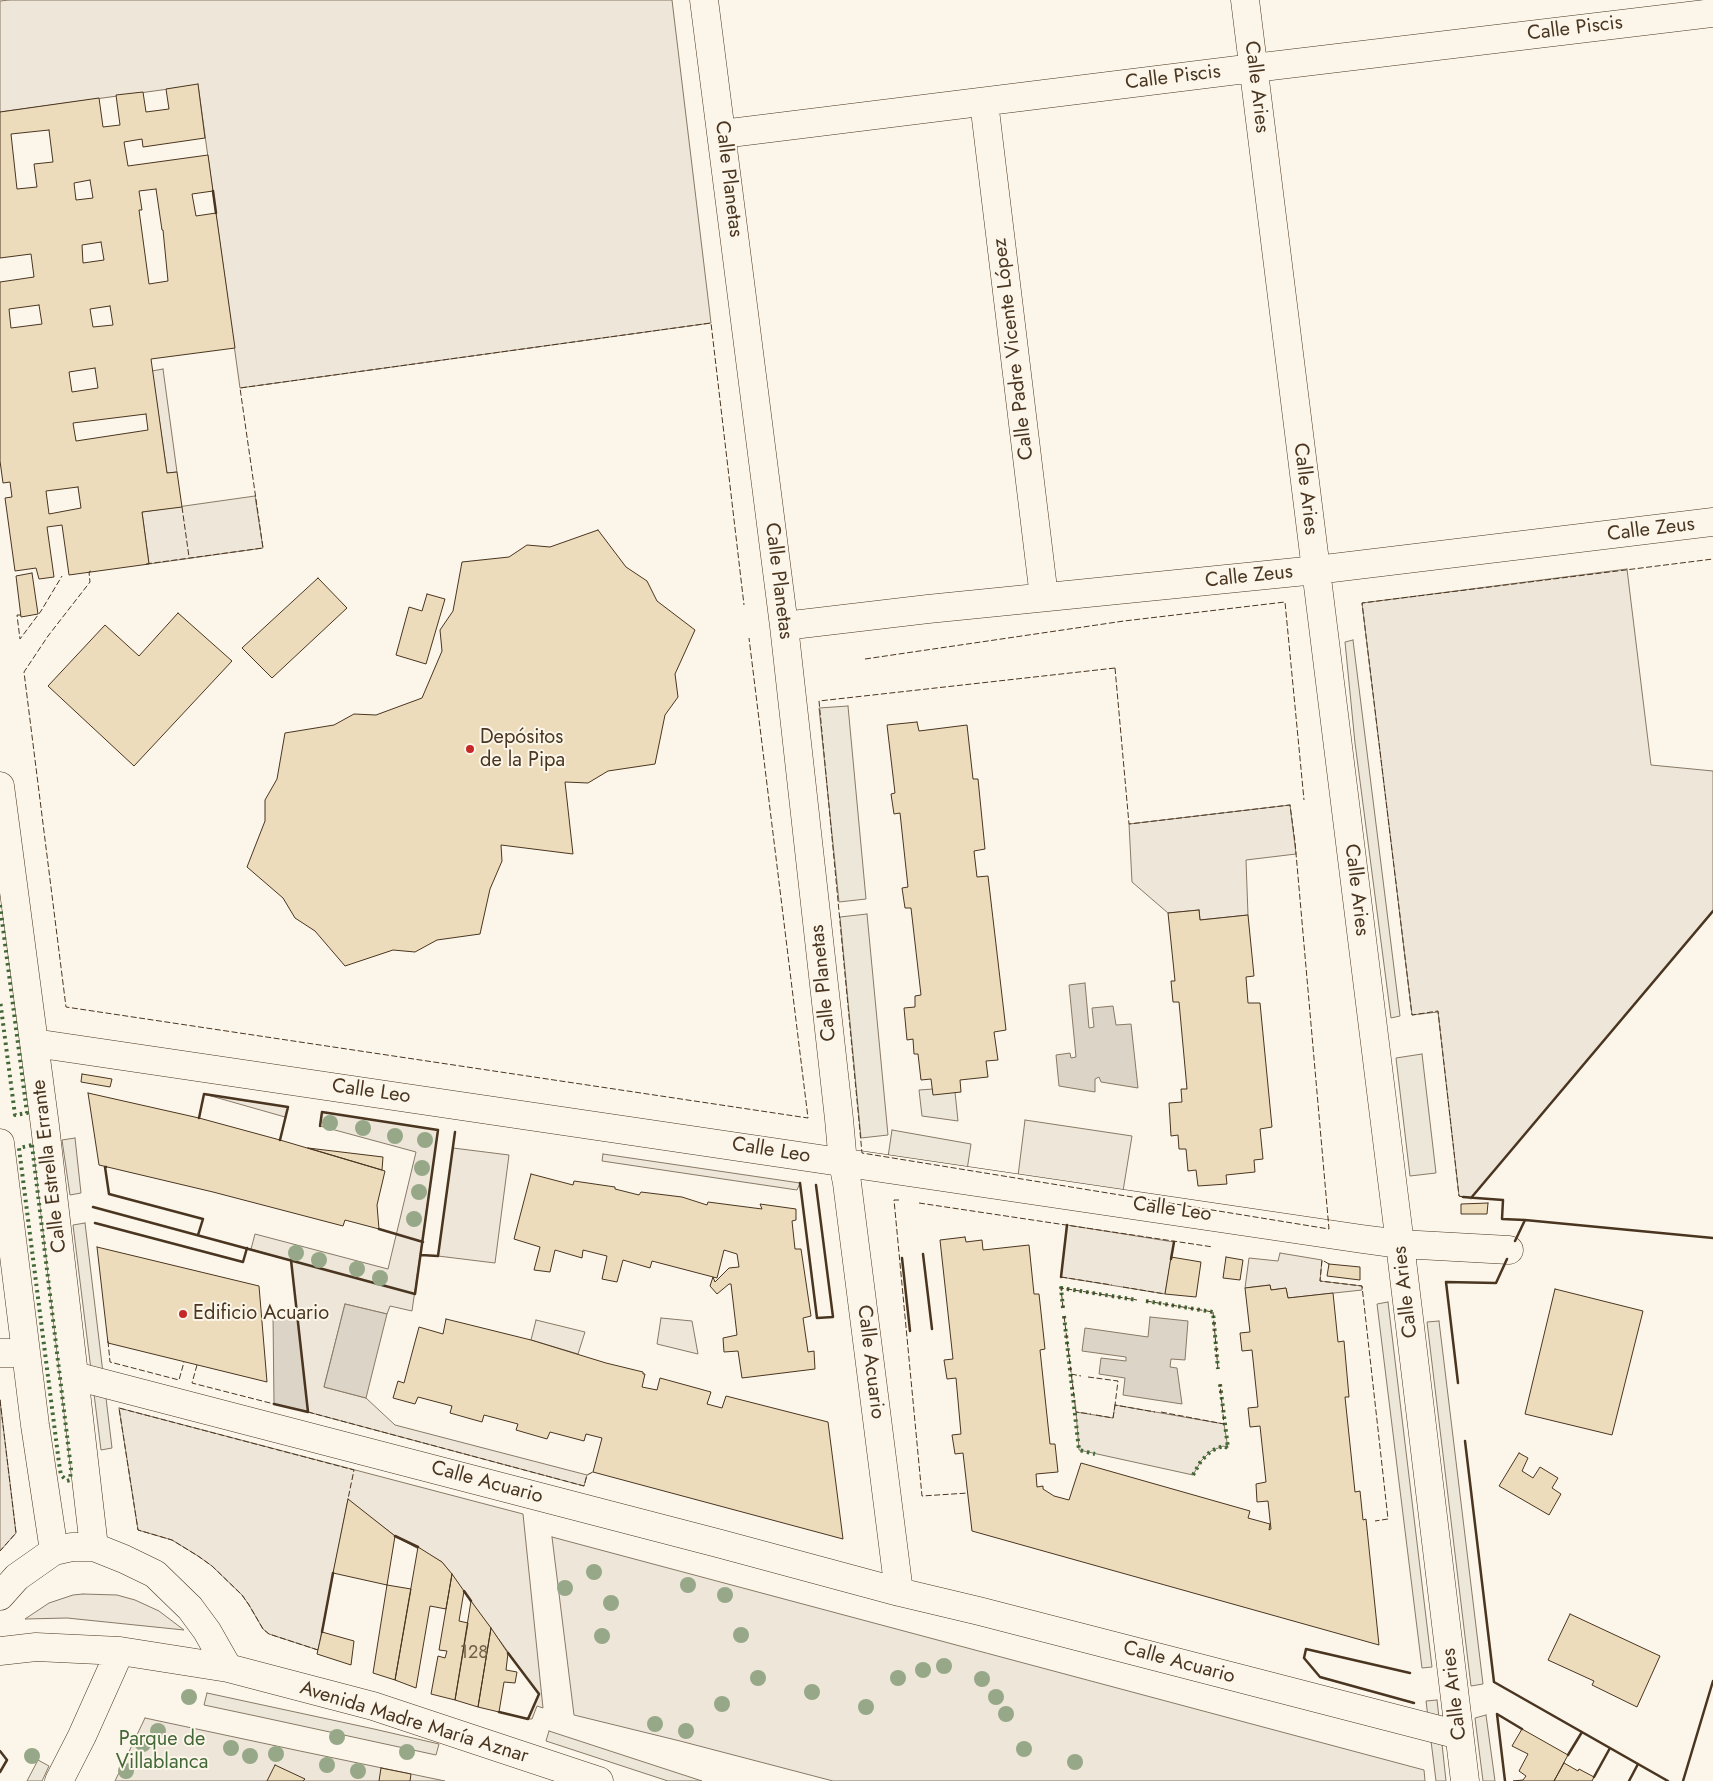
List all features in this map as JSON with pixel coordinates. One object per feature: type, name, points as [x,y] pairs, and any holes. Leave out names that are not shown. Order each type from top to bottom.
[{"type":"street","name":"Calle Planetas","points":[[704,0],[784,626],[843,1163]]},
{"type":"street","name":"Calle Aries","points":[[1245,0],[1465,1781]]},
{"type":"street","name":"Calle Piscis","points":[[722,134],[1713,13]]},
{"type":"street","name":"Calle Padre Vicente López","points":[[984,102],[1044,597]]},
{"type":"street","name":"Calle Zeus","points":[[784,626],[1044,597],[1316,570],[1713,522]]},
{"type":"street","name":"Calle Estrella Errante","points":[[0,786],[34,1042],[94,1547]]},
{"type":"street","name":"Calle Leo","points":[[34,1042],[1400,1244],[1509,1250]]},
{"type":"street","points":[[0,1143],[13,1353],[54,1551]]},
{"type":"street","name":"Calle Acuario","points":[[843,1163],[899,1592]]},
{"type":"street","name":"Calle Acuario","points":[[75,1376],[712,1541],[899,1592],[1459,1735]]},
{"type":"street","points":[[0,1596],[17,1577],[54,1551],[72,1547],[94,1547],[155,1574],[190,1608],[207,1631],[228,1668]]},
{"type":"street","name":"Avenida Madre María Aznar","points":[[0,1650],[36,1647],[120,1651],[228,1668],[374,1706],[599,1781]]},
{"type":"street","points":[[59,1781],[82,1736],[120,1651]]},
{"type":"green space","points":[[672,0],[711,323],[240,388],[198,85],[0,112],[0,1]]},
{"type":"green space","points":[[163,369],[177,472],[167,473],[152,371]]},
{"type":"green space","points":[[255,496],[263,548],[149,564],[142,512]]},
{"type":"green space","points":[[1627,569],[1651,765],[1713,771],[1713,911],[1471,1198],[1459,1196],[1438,1012],[1412,1015],[1362,603]]},
{"type":"green space","points":[[1290,805],[1296,854],[1246,860],[1248,915],[1200,920],[1199,910],[1168,913],[1132,882],[1129,824]]},
{"type":"green space","points":[[204,1094],[247,1101],[288,1107],[285,1117]]},
{"type":"green space","points":[[322,1112],[438,1130],[412,1311],[390,1306],[387,1314],[345,1304],[324,1387],[366,1398],[395,1425],[587,1475],[584,1486],[308,1412],[291,1261],[251,1249],[255,1234],[388,1269],[416,1152],[320,1126]]},
{"type":"green space","points":[[1025,1120],[1132,1136],[1123,1191],[1018,1176]]},
{"type":"green space","points":[[453,1148],[509,1155],[495,1263],[438,1256]]},
{"type":"green space","points":[[603,1154],[800,1183],[797,1190],[602,1161]]},
{"type":"green space","points":[[1067,1225],[1174,1242],[1165,1294],[1061,1277]]},
{"type":"green space","points":[[1280,1253],[1322,1260],[1320,1281],[1362,1286],[1362,1290],[1288,1298],[1286,1288],[1271,1290],[1270,1285],[1245,1288],[1249,1258],[1278,1261]]},
{"type":"green space","points":[[661,1318],[692,1321],[698,1354],[657,1344]]},
{"type":"green space","points":[[536,1320],[585,1332],[578,1354],[531,1340]]},
{"type":"green space","points":[[0,1400],[16,1533],[0,1551]]},
{"type":"green space","points":[[1115,1405],[1224,1424],[1228,1448],[1223,1446],[1211,1451],[1201,1461],[1193,1475],[1079,1450],[1076,1412],[1113,1418]]},
{"type":"green space","points":[[119,1408],[523,1514],[543,1708],[537,1706],[532,1719],[528,1719],[539,1694],[442,1562],[395,1536],[348,1500],[318,1650],[269,1634],[263,1629],[242,1595],[212,1566],[172,1540],[138,1530]]},
{"type":"green space","points":[[552,1537],[1424,1770],[1425,1781],[833,1781],[574,1715]]},
{"type":"green space","points":[[73,1595],[117,1595],[135,1600],[159,1611],[184,1630],[67,1618],[25,1619],[49,1603]]},
{"type":"green space","name":"Parque de Villablanca","points":[[145,1718],[300,1751],[445,1781],[115,1781]]},
{"type":"shaded area","points":[[1353,640],[1400,1016],[1391,1018],[1355,743],[1345,642]]},
{"type":"shaded area","points":[[848,706],[866,899],[839,902],[819,708]]},
{"type":"shaded area","points":[[867,914],[888,1135],[861,1138],[840,917]]},
{"type":"shaded area","points":[[1085,983],[1089,1028],[1094,1027],[1092,1008],[1113,1006],[1116,1025],[1131,1024],[1138,1088],[1101,1082],[1099,1077],[1095,1079],[1095,1092],[1059,1086],[1056,1055],[1070,1053],[1071,1058],[1076,1057],[1069,985]]},
{"type":"shaded area","points":[[1422,1054],[1436,1173],[1410,1176],[1396,1058]]},
{"type":"shaded area","points":[[933,1089],[955,1092],[958,1121],[922,1116],[919,1090]]},
{"type":"shaded area","points":[[892,1130],[971,1144],[967,1170],[888,1157]]},
{"type":"shaded area","points":[[75,1138],[81,1193],[70,1195],[62,1140]]},
{"type":"shaded area","points":[[85,1223],[112,1448],[101,1450],[73,1225]]},
{"type":"shaded area","points":[[1388,1302],[1432,1667],[1422,1668],[1377,1304]]},
{"type":"shaded area","points":[[345,1304],[387,1314],[366,1398],[324,1387]]},
{"type":"shaded area","points":[[273,1315],[298,1320],[308,1412],[274,1404]]},
{"type":"shaded area","points":[[1150,1317],[1188,1321],[1185,1360],[1171,1359],[1170,1367],[1177,1368],[1182,1404],[1123,1395],[1125,1378],[1099,1374],[1101,1358],[1126,1361],[1126,1357],[1082,1351],[1085,1328],[1148,1337]]},
{"type":"shaded area","points":[[1439,1321],[1483,1684],[1471,1686],[1427,1322]]},
{"type":"shaded area","points":[[207,1693],[439,1744],[436,1755],[204,1705]]},
{"type":"shaded area","points":[[1437,1700],[1446,1781],[1436,1781],[1426,1701]]},
{"type":"shaded area","points":[[1486,1715],[1495,1781],[1483,1781],[1475,1718]]},
{"type":"shaded area","points":[[549,1731],[702,1781],[668,1781],[546,1741]]},
{"type":"shaded area","points":[[38,1760],[49,1766],[42,1781],[27,1781]]},
{"type":"building","points":[[198,84],[205,138],[143,147],[142,139],[124,142],[128,166],[208,155],[213,191],[192,194],[196,216],[216,213],[235,348],[151,359],[167,473],[177,472],[182,507],[142,512],[149,564],[69,575],[62,525],[47,527],[54,577],[39,579],[36,568],[15,571],[5,498],[12,497],[10,482],[3,483],[0,461],[0,282],[34,277],[31,254],[0,258],[0,112],[99,98],[103,127],[120,125],[116,95],[143,92],[146,112],[169,109],[166,89]],"holes":[[[49,130],[53,162],[34,164],[37,187],[17,189],[11,134]],[[90,180],[93,198],[76,200],[74,183]],[[156,189],[163,230],[168,281],[149,284],[139,210],[142,210],[139,191]],[[101,242],[104,260],[83,263],[82,245]],[[39,305],[42,324],[11,328],[9,309]],[[110,306],[113,325],[93,327],[90,309]],[[95,368],[98,388],[72,392],[69,372]],[[146,414],[148,430],[76,441],[73,423]],[[78,487],[81,508],[49,514],[46,491]]]},
{"type":"building","name":"Depósitos de la Pipa","points":[[598,530],[626,567],[647,581],[657,601],[695,630],[675,674],[678,697],[665,715],[655,764],[608,771],[588,783],[565,782],[573,854],[501,845],[502,861],[490,889],[480,934],[437,940],[415,952],[393,950],[345,966],[315,931],[295,918],[283,898],[247,867],[265,821],[265,800],[277,779],[285,733],[334,725],[354,714],[376,715],[422,698],[442,651],[440,630],[453,611],[462,562],[509,557],[527,545],[550,547]]},
{"type":"building","points":[[32,573],[38,614],[21,617],[16,576]]},
{"type":"building","points":[[318,578],[347,608],[272,678],[242,648]]},
{"type":"building","points":[[427,594],[445,599],[426,664],[396,655],[409,607],[422,611]]},
{"type":"building","points":[[178,613],[232,661],[134,766],[48,686],[105,625],[139,656]]},
{"type":"building","points":[[917,722],[919,731],[967,725],[973,779],[978,779],[985,849],[974,851],[977,877],[988,876],[1006,1030],[994,1032],[998,1060],[986,1061],[988,1077],[960,1080],[961,1092],[933,1095],[931,1079],[921,1080],[918,1054],[914,1054],[913,1039],[907,1040],[904,1008],[915,1007],[915,996],[921,995],[911,908],[905,908],[902,888],[908,887],[900,813],[894,814],[891,794],[895,793],[887,725]]},
{"type":"building","points":[[1199,910],[1200,920],[1248,915],[1254,976],[1246,977],[1248,1003],[1260,1003],[1272,1127],[1260,1129],[1263,1159],[1254,1160],[1255,1172],[1226,1175],[1227,1184],[1198,1186],[1196,1170],[1188,1171],[1186,1149],[1179,1149],[1178,1135],[1171,1136],[1169,1103],[1182,1102],[1181,1089],[1187,1089],[1179,1002],[1173,1002],[1171,981],[1175,981],[1168,913]]},
{"type":"building","points":[[82,1074],[112,1079],[110,1087],[81,1082]]},
{"type":"building","points":[[88,1093],[199,1118],[385,1171],[377,1205],[379,1229],[345,1220],[343,1226],[99,1165]]},
{"type":"building","points":[[308,1148],[383,1157],[382,1170]]},
{"type":"building","points":[[531,1174],[573,1185],[574,1181],[615,1187],[615,1189],[639,1195],[641,1192],[682,1197],[707,1205],[708,1202],[762,1209],[760,1204],[796,1209],[796,1220],[792,1221],[795,1249],[801,1249],[811,1316],[803,1318],[808,1352],[814,1351],[815,1369],[742,1378],[738,1351],[724,1352],[723,1338],[737,1335],[731,1284],[717,1294],[710,1286],[713,1277],[715,1282],[729,1268],[739,1267],[737,1254],[724,1250],[717,1278],[652,1261],[650,1268],[623,1260],[617,1282],[602,1279],[607,1256],[583,1250],[582,1258],[555,1250],[550,1272],[534,1270],[540,1247],[514,1239]]},
{"type":"building","points":[[1488,1203],[1487,1214],[1461,1214],[1461,1204]]},
{"type":"building","points":[[965,1237],[966,1242],[982,1240],[983,1250],[1029,1245],[1034,1294],[1039,1294],[1045,1349],[1040,1350],[1050,1444],[1055,1444],[1058,1472],[1036,1474],[1037,1487],[1043,1486],[1043,1489],[1054,1496],[1069,1500],[1081,1463],[1250,1511],[1248,1518],[1270,1524],[1269,1530],[1271,1529],[1268,1501],[1257,1502],[1256,1484],[1266,1482],[1260,1426],[1250,1427],[1248,1408],[1258,1407],[1252,1350],[1242,1351],[1240,1333],[1250,1332],[1245,1288],[1270,1285],[1271,1290],[1286,1288],[1288,1298],[1333,1293],[1338,1342],[1344,1341],[1349,1397],[1345,1397],[1355,1492],[1360,1491],[1363,1520],[1366,1519],[1379,1645],[972,1531],[963,1453],[955,1454],[952,1435],[961,1434],[956,1378],[947,1379],[944,1360],[953,1359],[940,1240]]},
{"type":"building","name":"Edificio Acuario","points":[[97,1247],[259,1286],[267,1382],[108,1343]]},
{"type":"building","points":[[1171,1257],[1201,1262],[1196,1297],[1165,1294]]},
{"type":"building","points":[[1226,1257],[1243,1260],[1240,1280],[1223,1278]]},
{"type":"building","points":[[1329,1264],[1360,1267],[1360,1280],[1327,1276]]},
{"type":"building","points":[[1555,1289],[1643,1311],[1612,1435],[1525,1414]]},
{"type":"building","points":[[446,1319],[531,1340],[606,1363],[643,1372],[645,1374],[642,1387],[657,1390],[660,1378],[711,1392],[707,1404],[722,1408],[726,1396],[828,1422],[843,1539],[593,1472],[602,1438],[586,1434],[584,1441],[550,1432],[547,1439],[516,1430],[518,1424],[484,1415],[482,1422],[450,1413],[452,1406],[418,1397],[415,1404],[393,1398],[398,1381],[404,1383],[419,1327],[443,1334]]},
{"type":"building","points":[[1519,1453],[1528,1458],[1522,1471],[1533,1478],[1540,1467],[1558,1478],[1552,1488],[1561,1494],[1549,1515],[1499,1486]]},
{"type":"building","points":[[348,1499],[395,1536],[387,1585],[333,1573]]},
{"type":"building","points":[[418,1547],[442,1562],[452,1574],[446,1609],[430,1606],[416,1688],[395,1680]]},
{"type":"building","points":[[452,1574],[464,1591],[459,1621],[468,1623],[455,1700],[431,1694],[438,1656],[445,1658],[447,1651],[439,1650]]},
{"type":"building","points":[[387,1585],[411,1589],[395,1680],[373,1673]]},
{"type":"building","points":[[471,1601],[491,1628],[478,1707],[455,1700]]},
{"type":"building","points":[[1570,1614],[1660,1656],[1637,1707],[1592,1685],[1594,1681],[1548,1660]]},
{"type":"building","points":[[491,1628],[508,1653],[506,1670],[517,1672],[515,1683],[504,1682],[499,1712],[478,1707]]},
{"type":"building","points":[[322,1632],[354,1641],[351,1665],[317,1654]]},
{"type":"building","points":[[1522,1729],[1568,1755],[1554,1781],[1513,1781],[1523,1780],[1526,1776],[1519,1771],[1528,1754],[1512,1746]]},
{"type":"building","points":[[1564,1763],[1594,1777],[1592,1781],[1554,1781]]},
{"type":"building","points":[[275,1765],[305,1779],[303,1781],[267,1781]]},
{"type":"building","points":[[381,1768],[411,1774],[410,1781],[379,1781]]},
{"type":"hedge","points":[[0,905],[27,1113],[15,1115],[0,1000]]},
{"type":"hedge","points":[[32,1145],[71,1469],[70,1480],[67,1481],[61,1475],[59,1463],[19,1148],[32,1145]]},
{"type":"hedge","points":[[1063,1308],[1061,1288],[1137,1300]]},
{"type":"hedge","points":[[1146,1301],[1213,1312],[1218,1369]]},
{"type":"hedge","points":[[1064,1316],[1079,1450],[1095,1454]]},
{"type":"hedge","points":[[1193,1475],[1201,1461],[1211,1451],[1223,1446],[1228,1448],[1220,1384]]},
{"type":"fence","points":[[146,564],[263,548],[240,388],[711,323],[744,605]]},
{"type":"fence","points":[[182,507],[189,557]]},
{"type":"fence","points":[[1463,1197],[1459,1196],[1438,1011],[1412,1015],[1362,603],[1713,559]]},
{"type":"fence","points":[[91,571],[89,572],[90,582],[48,636],[24,672],[66,1007],[808,1118],[749,638]]},
{"type":"fence","points":[[21,615],[17,615],[20,639],[41,611],[62,576]]},
{"type":"fence","points":[[865,659],[1124,621],[1285,602],[1304,800]]},
{"type":"fence","points":[[1115,668],[1129,824],[1290,805],[1295,842],[1329,1229],[862,1153],[819,701],[1115,668]]},
{"type":"fence","points":[[899,1200],[894,1200],[922,1496],[968,1493]]},
{"type":"fence","points":[[919,1203],[1213,1247]]},
{"type":"fence","points":[[1329,1264],[1322,1260],[1320,1281],[1362,1286],[1388,1519],[1375,1521]]},
{"type":"fence","points":[[1061,1277],[1112,1285]]},
{"type":"fence","points":[[1123,1287],[1165,1294]]},
{"type":"fence","points":[[1063,1308],[1061,1288],[1137,1300]]},
{"type":"fence","points":[[1146,1301],[1213,1312],[1218,1369]]},
{"type":"fence","points":[[1064,1316],[1076,1412],[1091,1414]]},
{"type":"fence","points":[[108,1341],[110,1362],[179,1380],[184,1362]]},
{"type":"fence","points":[[197,1365],[192,1383],[274,1404]]},
{"type":"fence","points":[[1071,1374],[1081,1376]]},
{"type":"fence","points":[[1088,1377],[1118,1381],[1115,1405],[1155,1412]]},
{"type":"fence","points":[[1161,1412],[1224,1424],[1220,1384]]},
{"type":"fence","points":[[0,1400],[16,1533],[0,1551]]},
{"type":"fence","points":[[1096,1415],[1113,1418],[1115,1405]]},
{"type":"fence","points":[[318,1650],[269,1634],[263,1629],[242,1595],[212,1566],[172,1540],[138,1530],[119,1408],[354,1470],[348,1499]]},
{"type":"fence","points":[[308,1412],[584,1486],[587,1475],[593,1472]]},
{"type":"wall","points":[[213,191],[216,213]]},
{"type":"wall","points":[[1471,1198],[1713,911]]},
{"type":"wall","points":[[199,1118],[204,1094],[288,1107],[280,1140]]},
{"type":"wall","points":[[93,1207],[415,1294],[438,1130],[322,1112],[320,1126]]},
{"type":"wall","points":[[421,1255],[438,1256],[455,1132]]},
{"type":"wall","points":[[106,1167],[109,1194],[203,1219],[198,1235]]},
{"type":"wall","points":[[800,1183],[817,1318],[833,1317],[816,1185]]},
{"type":"wall","points":[[1463,1197],[1503,1200],[1502,1219],[1525,1220],[1515,1241]]},
{"type":"wall","points":[[1525,1220],[1713,1238]]},
{"type":"wall","points":[[95,1223],[243,1262],[247,1248]]},
{"type":"wall","points":[[1061,1277],[1067,1225]]},
{"type":"wall","points":[[379,1229],[423,1242]]},
{"type":"wall","points":[[1171,1259],[1174,1242]]},
{"type":"wall","points":[[923,1254],[932,1329]]},
{"type":"wall","points":[[902,1258],[910,1331]]},
{"type":"wall","points":[[1458,1383],[1446,1282],[1496,1283],[1507,1259]]},
{"type":"wall","points":[[274,1404],[308,1412],[291,1260]]},
{"type":"wall","points":[[1465,1441],[1494,1682],[1668,1781]]},
{"type":"wall","points":[[395,1536],[418,1547]]},
{"type":"wall","points":[[322,1632],[333,1573]]},
{"type":"wall","points":[[464,1591],[471,1601]]},
{"type":"wall","points":[[1410,1673],[1306,1649],[1304,1658],[1320,1677],[1414,1703]]},
{"type":"wall","points":[[499,1712],[528,1719],[539,1694],[508,1653]]},
{"type":"wall","points":[[1683,1781],[1713,1681]]},
{"type":"wall","points":[[1505,1781],[1497,1714],[1522,1729]]},
{"type":"wall","points":[[1568,1755],[1582,1732]]},
{"type":"wall","points":[[1594,1777],[1610,1748]]},
{"type":"wall","points":[[0,1751],[7,1760],[0,1772]]},
{"type":"wall","points":[[1629,1781],[1638,1764]]},
{"type":"place","name":"Depósitos de la Pipa","points":[[470,749]]},
{"type":"place","name":"Edificio Acuario","points":[[183,1314]]}]
